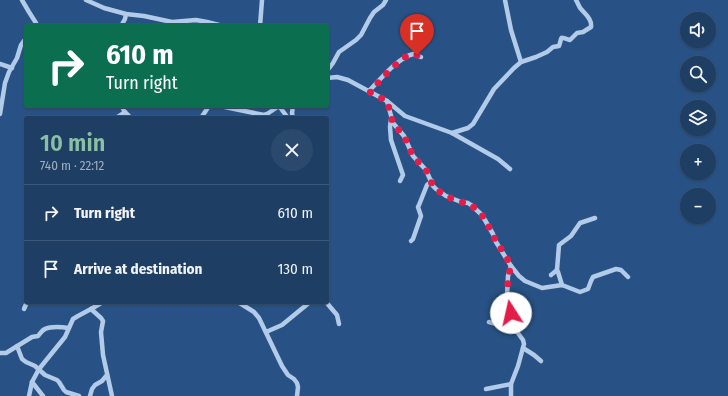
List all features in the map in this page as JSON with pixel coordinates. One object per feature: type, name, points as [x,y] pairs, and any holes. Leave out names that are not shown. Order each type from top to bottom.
[{"type":"street","points":[[22,0],[36,24]]},
{"type":"street","points":[[88,0],[104,8],[126,14],[172,22],[186,20],[215,24]]},
{"type":"street","points":[[260,24],[262,0]]},
{"type":"street","points":[[329,68],[339,52],[361,35],[374,12],[383,5],[386,0]]},
{"type":"street","points":[[505,0],[511,30],[521,62]]},
{"type":"street","points":[[452,133],[468,128],[473,124],[494,89],[507,74],[521,62],[547,52],[553,47],[559,46],[560,39],[563,37],[570,40],[577,33],[583,32],[591,27],[591,21],[579,8],[576,0]]},
{"type":"street","points":[[122,24],[126,14]]},
{"type":"street","points":[[0,114],[5,83],[24,41]]},
{"type":"street","points":[[370,92],[387,72],[406,57],[413,54],[422,57]]},
{"type":"street","points":[[0,64],[12,68]]},
{"type":"street","points":[[329,78],[344,78],[387,101],[405,116],[452,133],[498,159],[510,169]]},
{"type":"street","points":[[387,101],[393,123],[404,136],[413,156],[426,170],[433,186],[446,196],[468,203],[482,215],[511,266],[525,281],[542,288],[562,285],[580,292],[588,289],[593,278],[616,269],[621,270],[628,277]]},
{"type":"street","points":[[122,108],[129,116]]},
{"type":"street","points":[[234,108],[264,115],[276,108]]},
{"type":"street","points":[[119,116],[125,112]]},
{"type":"street","points":[[391,117],[390,133],[396,157],[403,175],[400,181]]},
{"type":"street","points":[[411,241],[421,216],[418,207],[419,204],[427,185],[432,181]]},
{"type":"street","points":[[562,285],[557,270],[560,246],[571,236],[580,223],[595,218]]},
{"type":"street","points":[[511,266],[508,276],[507,296],[515,329],[524,342],[518,366],[511,384],[511,396]]},
{"type":"street","points":[[551,275],[557,270]]},
{"type":"street","points":[[24,309],[26,304]]},
{"type":"street","points":[[29,396],[32,382],[39,369],[64,338],[73,319],[100,304]]},
{"type":"street","points":[[241,304],[260,318],[282,366],[288,375],[297,383],[297,396]]},
{"type":"street","points":[[266,332],[282,324],[307,304]]},
{"type":"street","points":[[328,304],[337,315],[339,324]]},
{"type":"street","points":[[91,309],[101,318],[102,321],[101,332],[103,355],[112,396]]},
{"type":"street","points":[[489,322],[515,329]]},
{"type":"street","points":[[0,353],[6,353],[32,337],[38,336],[46,328],[68,328]]},
{"type":"street","points":[[16,346],[22,359],[59,382],[66,392],[79,396]]},
{"type":"street","points":[[523,348],[541,361]]},
{"type":"street","points":[[90,396],[95,385],[102,382],[107,375]]},
{"type":"street","points":[[32,382],[42,396]]},
{"type":"street","points":[[486,389],[511,384]]},
{"type":"route","points":[[417,55],[410,54],[396,64],[370,92],[387,101],[393,123],[404,136],[413,156],[429,173],[433,186],[446,196],[468,203],[482,215],[511,266],[508,276],[507,296],[511,313]]}]
